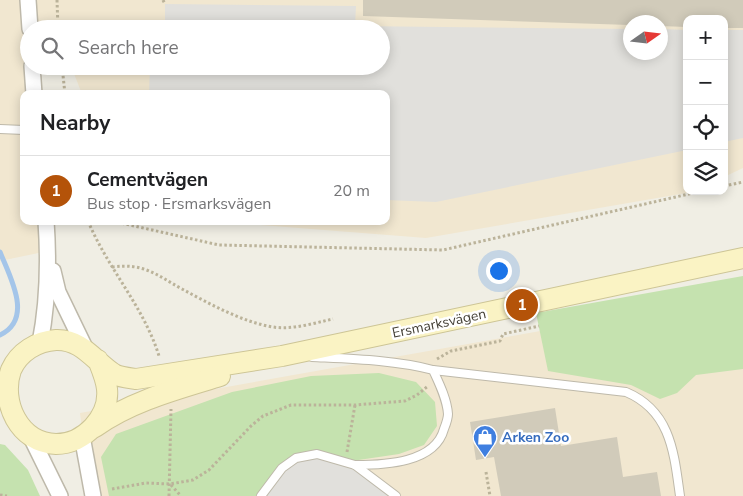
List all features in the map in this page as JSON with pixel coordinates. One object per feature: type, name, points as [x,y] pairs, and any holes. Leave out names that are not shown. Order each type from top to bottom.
[{"type":"main road","name":"Ersmarksvägen","points":[[92,355],[115,375],[136,379],[282,356],[743,258]]},
{"type":"main road","points":[[0,362],[33,347],[58,340],[76,344],[92,355],[107,391],[102,415],[89,431],[72,441],[56,444],[39,440],[16,426],[9,410],[6,398],[6,380],[13,365],[33,347]]},
{"type":"main road","name":"Ersmarksvägen","points":[[89,431],[132,406],[282,356]]},
{"type":"street","points":[[28,0],[29,20]]},
{"type":"street","points":[[33,75],[34,90]]},
{"type":"street","points":[[33,347],[47,297],[46,225]]},
{"type":"street","points":[[48,251],[58,292],[92,355]]},
{"type":"street","points":[[16,426],[60,496]]},
{"type":"street","points":[[89,431],[93,496]]},
{"type":"lane","points":[[0,130],[20,130]]},
{"type":"lane","points":[[282,356],[360,359],[433,370],[626,392],[643,399],[663,424],[675,459],[680,496]]},
{"type":"lane","points":[[261,496],[282,468],[296,458],[317,454],[355,465],[381,465],[428,452],[442,440],[448,415],[433,370]]},
{"type":"lane","points":[[355,465],[396,496]]},
{"type":"path","points":[[57,0],[58,20]]},
{"type":"path","points":[[63,75],[65,90]]},
{"type":"path","points":[[728,185],[743,182]]},
{"type":"path","points":[[130,225],[219,245],[443,250],[684,195]]},
{"type":"path","points":[[90,225],[98,244],[144,318],[160,356]]},
{"type":"path","points":[[112,266],[129,264],[154,271],[182,288],[245,320],[274,327],[290,328],[333,319]]},
{"type":"path","points":[[112,489],[146,483],[170,484],[193,480],[209,470],[263,416],[291,405],[355,405],[405,401],[417,396],[428,386],[437,356],[450,351],[500,341],[502,334],[539,326]]},
{"type":"path","points":[[345,462],[355,405]]},
{"type":"path","points":[[169,496],[171,407]]},
{"type":"path","points":[[486,472],[490,496]]},
{"type":"path","points":[[170,484],[181,496]]},
{"type":"path","points":[[0,495],[7,496]]},
{"type":"shaded area","points":[[0,0],[743,0],[743,168],[728,175],[728,15],[683,15],[683,194],[426,238],[259,225],[390,225],[390,90],[80,90],[75,75],[390,75],[390,20],[20,20],[20,75],[31,75],[33,90],[20,90],[20,225],[46,225],[48,251],[0,261]]},
{"type":"shaded area","points":[[165,4],[356,6],[355,20],[165,20]]},
{"type":"shaded area","points":[[390,26],[623,29],[623,60],[668,60],[668,29],[683,30],[683,151],[436,202],[390,200],[390,90],[149,90],[150,75],[390,75]]},
{"type":"shaded area","points":[[728,30],[743,30],[743,138],[728,141]]},
{"type":"shaded area","points":[[743,295],[743,496],[91,496],[80,413]]},
{"type":"shaded area","points":[[317,454],[355,465],[396,496],[261,496],[296,458]]},
{"type":"green space","points":[[743,276],[743,369],[696,375],[677,393],[660,399],[631,385],[548,371],[536,313]]},
{"type":"green space","points":[[379,373],[416,382],[435,402],[437,426],[424,445],[399,454],[345,462],[261,496],[109,496],[101,457],[116,434],[232,392],[311,376]]},
{"type":"green space","points":[[0,444],[5,445],[28,470],[40,496],[0,496]]},
{"type":"building","points":[[363,0],[743,0],[743,28],[728,28],[728,15],[683,15],[683,27],[668,26],[668,15],[623,15],[623,25],[363,16]]},
{"type":"building","points":[[555,408],[561,446],[617,437],[623,477],[657,472],[661,496],[501,496],[494,457],[476,460],[470,422]]},
{"type":"waterway","points":[[0,252],[13,285],[18,308],[16,319],[10,328],[0,335]]},
{"type":"place","name":"Cementvägen","points":[[522,305]]},
{"type":"place","name":"Arken Zoo","points":[[485,458]]}]
